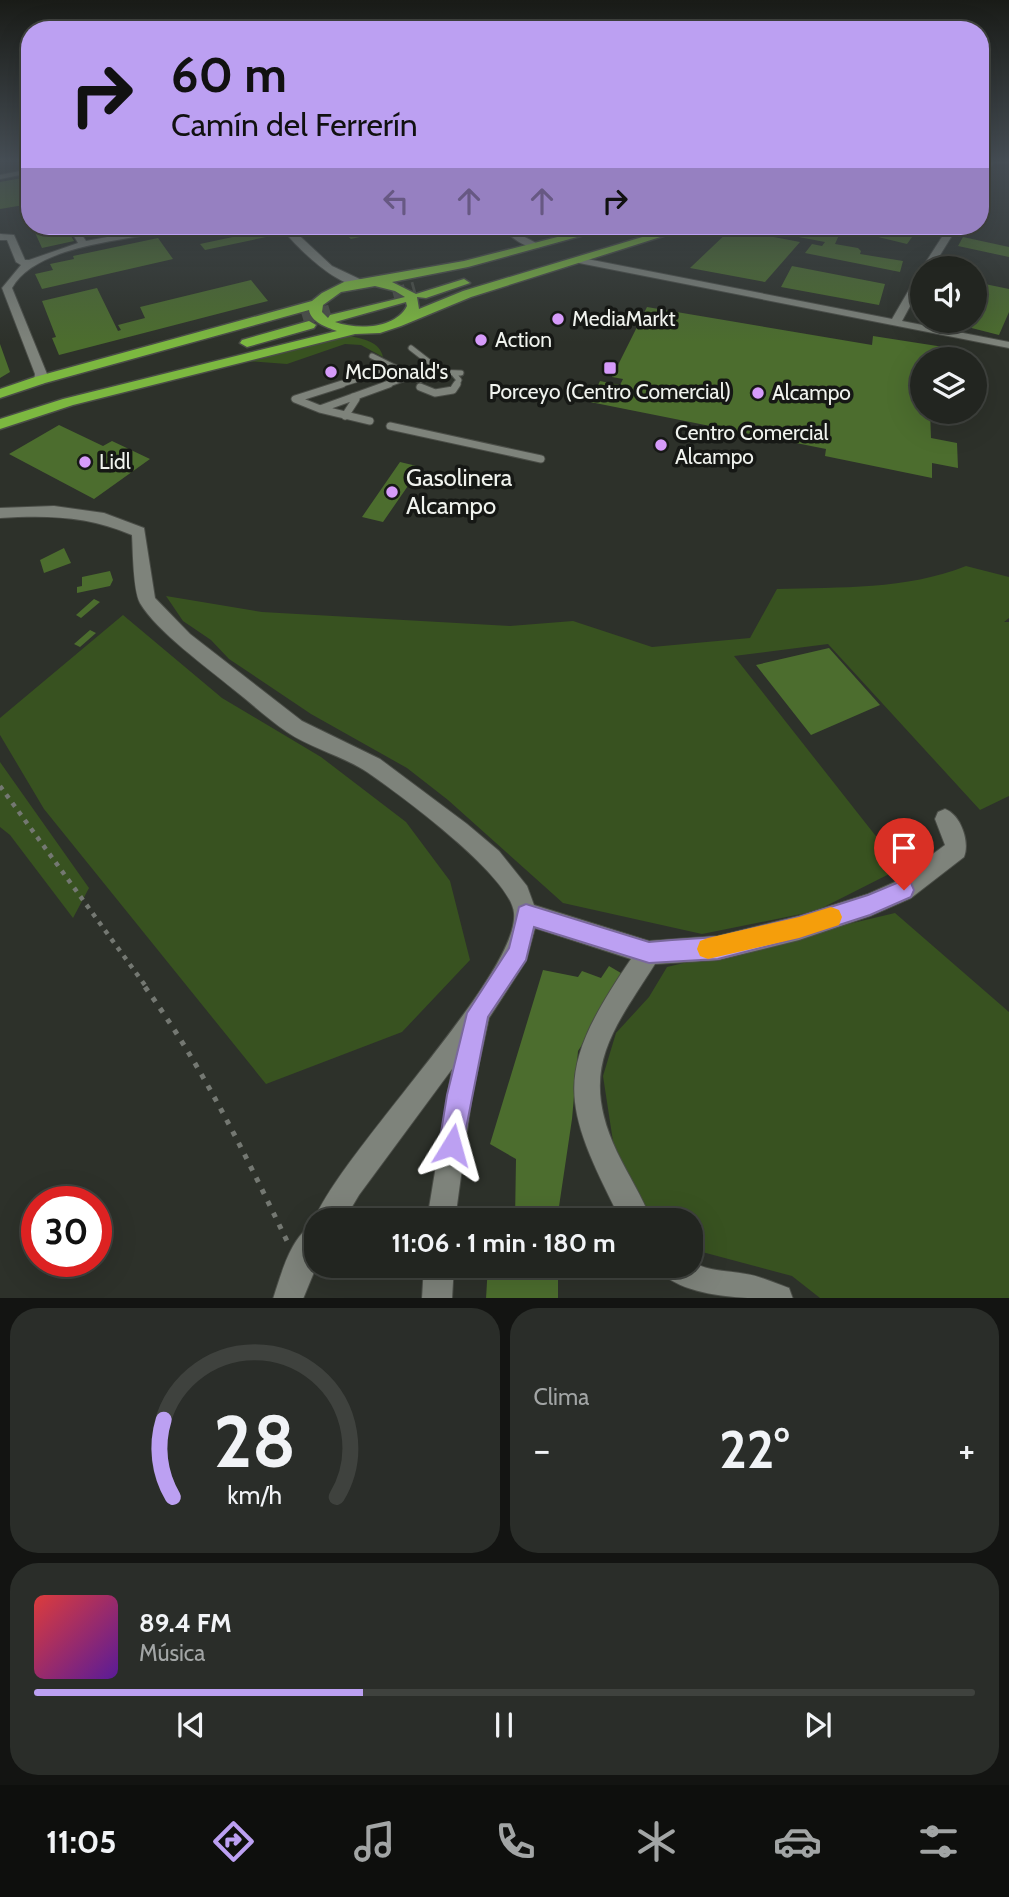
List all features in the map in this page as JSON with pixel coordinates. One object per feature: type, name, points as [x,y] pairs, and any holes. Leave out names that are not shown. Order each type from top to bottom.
[{"type":"highway","points":[[0,394],[321,299],[366,283],[464,264],[578,235]]},
{"type":"highway","points":[[610,235],[418,291],[632,235]]},
{"type":"highway","points":[[0,424],[68,402],[353,331],[381,329],[467,294],[660,235]]},
{"type":"highway","points":[[366,283],[396,287],[410,294],[414,305],[404,319]]},
{"type":"highway","points":[[332,315],[397,297]]},
{"type":"highway","points":[[321,299],[315,313],[320,320],[331,327],[353,331]]},
{"type":"highway","points":[[0,404],[306,322],[0,415]]},
{"type":"street","points":[[77,235],[83,246]]},
{"type":"street","points":[[0,237],[10,237],[12,250],[21,262],[29,263],[83,246],[136,235]]},
{"type":"street","points":[[293,235],[327,270],[342,278],[366,283]]},
{"type":"street","points":[[516,235],[537,246]]},
{"type":"street","points":[[934,256],[947,235]]},
{"type":"street","points":[[577,260],[1009,345]]},
{"type":"street","points":[[29,263],[11,281],[5,296],[41,374],[40,380]]},
{"type":"street","points":[[321,299],[330,285],[327,270]]},
{"type":"street","points":[[896,321],[910,297]]},
{"type":"street","points":[[0,513],[53,509],[82,512],[119,522],[139,532],[147,600],[184,639],[295,727],[373,765],[460,831],[491,858],[519,894],[526,914],[519,953],[478,1013],[349,1185],[335,1208]]},
{"type":"street","points":[[526,914],[649,953],[718,948],[799,928],[870,905],[904,890],[956,850],[954,835],[945,819]]},
{"type":"street","points":[[631,1208],[596,1137],[586,1098],[589,1058],[607,1019],[649,953]]},
{"type":"street","points":[[443,1208],[459,1095],[478,1013]]},
{"type":"street","points":[[288,1298],[304,1259]]},
{"type":"street","points":[[437,1298],[438,1278]]},
{"type":"street","points":[[690,1278],[697,1283],[748,1289],[778,1298]]},
{"type":"lane","points":[[411,348],[442,372]]},
{"type":"lane","points":[[372,356],[435,393],[453,390],[459,380],[457,374],[442,372],[428,374],[420,383]]},
{"type":"lane","points":[[370,421],[320,409],[295,399],[390,369]]},
{"type":"lane","points":[[320,409],[403,379]]},
{"type":"lane","points":[[345,416],[356,399],[353,397]]},
{"type":"lane","points":[[390,426],[541,459]]},
{"type":"path","points":[[0,786],[163,1011],[241,1145],[299,1267]]},
{"type":"green space","points":[[350,336],[375,345],[383,357],[361,345],[345,344],[287,364],[246,361]]},
{"type":"green space","points":[[966,566],[1009,577],[1009,618],[1004,622],[1009,622],[1009,796],[980,810],[828,644],[734,656],[901,868],[816,911],[702,934],[563,903],[448,800],[407,768],[311,714],[229,659],[211,640],[183,621],[166,596],[262,612],[510,626],[573,621],[652,647],[750,638],[777,589],[896,583],[943,574]]},
{"type":"green space","points":[[123,615],[222,698],[321,757],[406,822],[450,881],[470,960],[402,1032],[266,1084],[44,809],[0,735],[0,718]]},
{"type":"green space","points":[[0,762],[89,888],[73,918],[10,835],[0,827]]},
{"type":"green space","points":[[895,913],[1009,1012],[1009,1298],[820,1298],[792,1276],[703,1252],[703,1208],[636,1208],[620,1187],[603,1076],[616,1033],[649,997],[667,967]]},
{"type":"building","points":[[36,235],[70,235],[74,241],[42,248]]},
{"type":"building","points":[[242,235],[266,237],[205,250],[200,244]]},
{"type":"building","points":[[346,235],[369,235],[351,239]]},
{"type":"building","points":[[725,235],[763,235],[800,242],[765,282],[690,268]]},
{"type":"building","points":[[788,235],[839,235],[835,244],[858,248],[860,254],[903,261],[900,272],[805,253],[812,244],[822,246],[825,242]]},
{"type":"building","points":[[870,235],[914,235],[907,244]]},
{"type":"building","points":[[963,237],[1009,247],[1009,257],[958,246]]},
{"type":"building","points":[[158,238],[173,259],[42,289],[35,274],[53,270],[50,264],[74,259],[73,256]]},
{"type":"building","points":[[792,266],[885,284],[879,305],[781,287]]},
{"type":"building","points":[[251,280],[268,301],[59,355],[52,338],[56,337],[42,301],[97,288],[118,331],[121,330],[118,325],[145,318],[140,307]]},
{"type":"building","points":[[987,284],[1009,289],[1009,312],[999,335],[987,332]]},
{"type":"building","name":"Alcampo","points":[[647,307],[872,345],[873,336],[944,347],[910,347],[910,424],[930,424],[931,438],[957,443],[958,468],[932,463],[932,478],[825,456],[826,449],[590,402],[600,381],[620,385],[623,379],[612,377]]},
{"type":"building","points":[[0,344],[10,372],[0,378]]},
{"type":"building","name":"Lidl","points":[[59,425],[103,446],[112,441],[150,459],[94,499],[9,454]]},
{"type":"building","name":"Gasolinera Alcampo","points":[[400,462],[421,467],[383,522],[362,517]]},
{"type":"building","points":[[64,548],[71,563],[44,573],[40,560]]},
{"type":"building","points":[[110,571],[113,580],[110,586],[77,593],[77,587],[82,586],[82,577]]},
{"type":"building","points":[[94,599],[100,602],[81,618],[76,615]]},
{"type":"building","points":[[90,630],[96,633],[80,647],[74,644]]},
{"type":"building","points":[[829,648],[880,705],[811,735],[756,665]]},
{"type":"building","points":[[609,966],[626,976],[578,1051],[572,1119],[559,1208],[515,1208],[516,1159],[490,1144],[543,970],[578,977],[582,971],[601,978]]},
{"type":"building","points":[[487,1278],[558,1278],[558,1298],[486,1298]]},
{"type":"tunnel","points":[[393,294],[415,288]]},
{"type":"tunnel","points":[[303,319],[330,311]]},
{"type":"slow traffic","points":[[708,949],[799,928],[831,917]]},
{"type":"place","name":"MediaMarkt","points":[[558,319]]},
{"type":"place","name":"Action","points":[[481,340]]},
{"type":"place","name":"Porceyo (Centro Comercial)","points":[[610,368]]},
{"type":"place","name":"McDonald's","points":[[331,372]]},
{"type":"place","name":"Alcampo","points":[[758,393]]},
{"type":"place","name":"Centro Comercial Alcampo","points":[[661,445]]},
{"type":"place","name":"Lidl","points":[[85,462]]},
{"type":"place","name":"Gasolinera Alcampo","points":[[392,492]]},
{"type":"route","points":[[452,1145],[459,1095],[478,1013],[519,953],[526,914],[649,953],[718,948],[799,928],[870,905],[904,890]]}]
